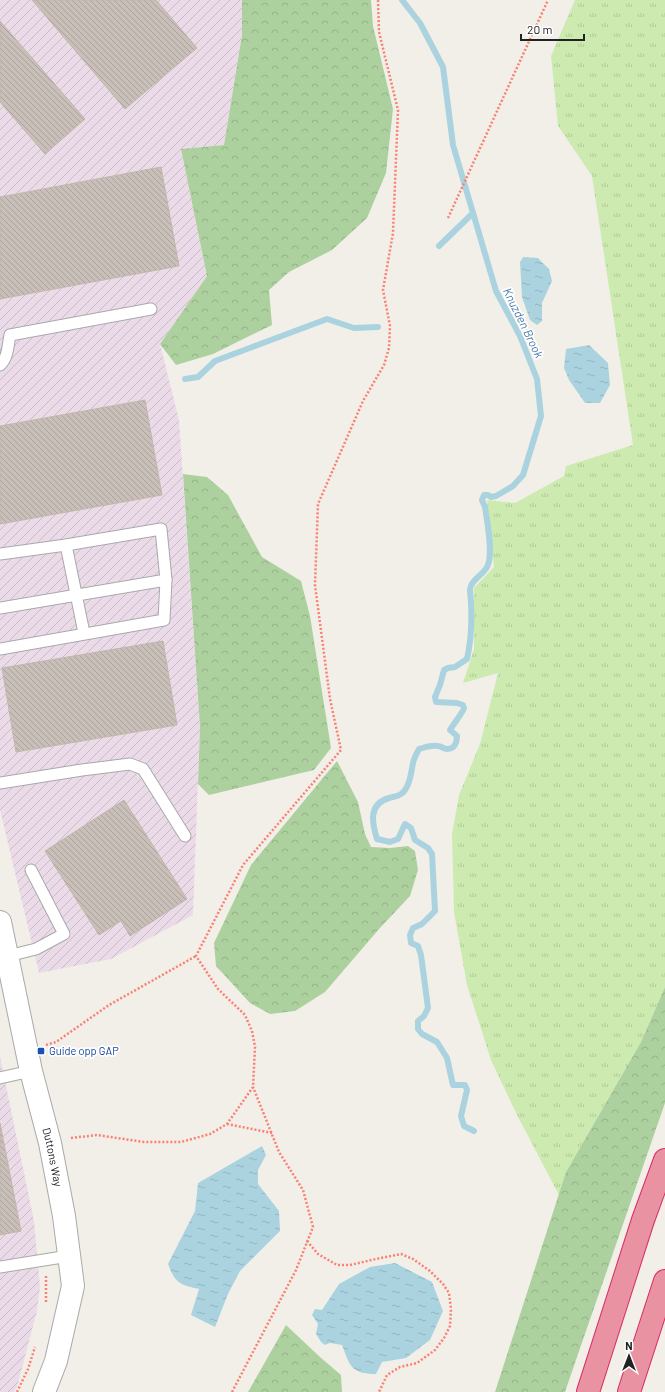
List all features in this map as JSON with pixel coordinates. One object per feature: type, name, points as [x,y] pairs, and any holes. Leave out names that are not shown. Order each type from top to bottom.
[{"type":"highway","points":[[588,1392],[643,1220],[665,1160]]},
{"type":"highway","points":[[629,1392],[665,1281]]},
{"type":"street","name":"Duttons Way","points":[[0,922],[31,1071],[50,1143],[64,1216],[72,1286],[56,1361],[44,1392]]},
{"type":"lane","points":[[0,365],[7,351],[5,336],[152,309]]},
{"type":"lane","points":[[0,554],[66,545],[161,529],[166,580],[164,620],[0,648]]},
{"type":"lane","points":[[66,545],[84,633]]},
{"type":"lane","points":[[0,608],[166,580]]},
{"type":"lane","points":[[0,784],[82,770],[130,764],[143,770],[185,836]]},
{"type":"lane","points":[[8,956],[36,948],[64,934],[31,870]]},
{"type":"lane","points":[[0,1078],[31,1071]]},
{"type":"lane","points":[[0,1267],[69,1256]]},
{"type":"path","points":[[27,1049],[56,1042],[109,1005],[196,956],[243,865],[341,750],[330,699],[315,585],[318,504],[363,400],[384,365],[389,348],[390,326],[383,290],[393,233],[398,110],[379,32],[378,0]]},
{"type":"path","points":[[448,218],[548,0]]},
{"type":"path","points":[[196,956],[218,989],[244,1015],[252,1031],[255,1047],[253,1087],[279,1152],[303,1190],[313,1227],[296,1270],[232,1392]]},
{"type":"path","points":[[76,1136],[97,1135],[144,1142],[181,1142],[210,1134],[227,1124],[253,1087]]},
{"type":"path","points":[[227,1124],[272,1133]]},
{"type":"path","points":[[308,1241],[318,1254],[337,1265],[350,1265],[401,1254],[413,1259],[430,1271],[443,1284],[449,1293],[452,1309],[450,1326],[444,1338],[435,1350],[417,1363],[400,1367],[388,1375],[379,1392]]},
{"type":"path","points":[[46,1303],[47,1290]]},
{"type":"path","points":[[17,1392],[28,1369],[37,1343]]},
{"type":"shaded area","points":[[0,0],[242,0],[242,35],[224,145],[181,149],[207,276],[160,344],[179,420],[200,727],[193,915],[111,959],[39,973],[0,810]]},
{"type":"shaded area","points":[[0,1057],[34,1221],[40,1287],[37,1311],[17,1387],[14,1392],[0,1392]]},
{"type":"green space","points":[[242,0],[371,0],[373,26],[393,109],[386,173],[367,218],[332,250],[289,272],[269,290],[272,325],[213,354],[176,365],[160,344],[207,276],[181,149],[224,145],[242,35]]},
{"type":"green space","points":[[575,0],[665,0],[665,987],[641,1042],[566,1172],[559,1195],[517,1115],[491,1060],[467,985],[454,912],[452,834],[459,795],[480,744],[498,673],[463,683],[474,649],[474,588],[494,567],[487,500],[515,503],[564,476],[566,466],[633,445],[592,176],[558,126],[551,56]]},
{"type":"green space","points":[[183,474],[207,477],[228,495],[262,557],[301,581],[310,616],[331,748],[314,770],[209,795],[198,784],[200,727]]},
{"type":"green space","points":[[337,761],[358,802],[365,834],[371,847],[390,848],[408,846],[415,851],[418,870],[410,896],[379,929],[325,992],[295,1011],[270,1014],[250,1003],[216,966],[214,943],[251,865]]},
{"type":"green space","points":[[665,987],[665,1103],[565,1392],[495,1392],[566,1172],[641,1042]]},
{"type":"green space","points":[[286,1325],[341,1375],[342,1392],[248,1392]]},
{"type":"water","points":[[523,257],[538,258],[549,269],[552,281],[542,303],[542,321],[537,325],[530,320],[522,297],[520,262]]},
{"type":"water","points":[[589,345],[608,363],[610,385],[600,403],[585,403],[569,380],[564,368],[566,349]]},
{"type":"water","points":[[262,1146],[266,1155],[258,1170],[258,1184],[279,1211],[280,1231],[240,1271],[228,1294],[215,1327],[191,1315],[199,1289],[179,1282],[173,1275],[168,1264],[195,1211],[198,1183]]},
{"type":"water","points":[[395,1263],[432,1282],[443,1311],[430,1340],[406,1358],[382,1362],[376,1374],[368,1374],[356,1370],[353,1367],[347,1358],[342,1345],[330,1343],[325,1345],[321,1342],[316,1334],[318,1324],[312,1315],[315,1309],[322,1310],[339,1284],[370,1267]]},
{"type":"building","points":[[32,0],[156,0],[197,48],[125,109]]},
{"type":"building","points":[[0,21],[85,119],[45,154],[0,102]]},
{"type":"building","points":[[161,167],[179,266],[0,299],[0,197]]},
{"type":"building","points":[[145,400],[162,495],[0,524],[0,426]]},
{"type":"building","points":[[163,641],[177,725],[16,752],[2,668]]},
{"type":"building","points":[[124,800],[187,899],[130,936],[121,921],[99,935],[45,851]]},
{"type":"building","points":[[0,1123],[21,1231],[0,1235]]},
{"type":"waterway","name":"Knuzden Brook","points":[[402,0],[420,23],[443,67],[453,145],[496,291],[520,336],[537,379],[541,416],[523,475],[513,486],[496,496],[491,497],[484,495],[482,500],[485,507],[490,555],[487,567],[475,580],[470,589],[471,625],[467,659],[455,667],[444,670],[435,697],[436,702],[457,703],[463,705],[463,710],[450,730],[457,736],[456,743],[450,749],[439,746],[419,749],[414,759],[410,780],[405,790],[400,795],[382,801],[375,809],[373,815],[377,839],[390,842],[398,839],[405,824],[411,828],[415,840],[428,848],[432,854],[435,911],[422,924],[413,928],[410,935],[411,943],[418,946],[421,955],[428,1008],[424,1016],[418,1021],[418,1029],[422,1034],[437,1042],[447,1058],[453,1085],[465,1085],[467,1090],[461,1116],[464,1126],[474,1131]]},
{"type":"waterway","points":[[439,246],[473,213]]},
{"type":"waterway","points":[[185,379],[198,377],[215,361],[327,319],[354,328],[378,327]]},
{"type":"place","name":"Guide opp GAP","points":[[41,1051]]}]
